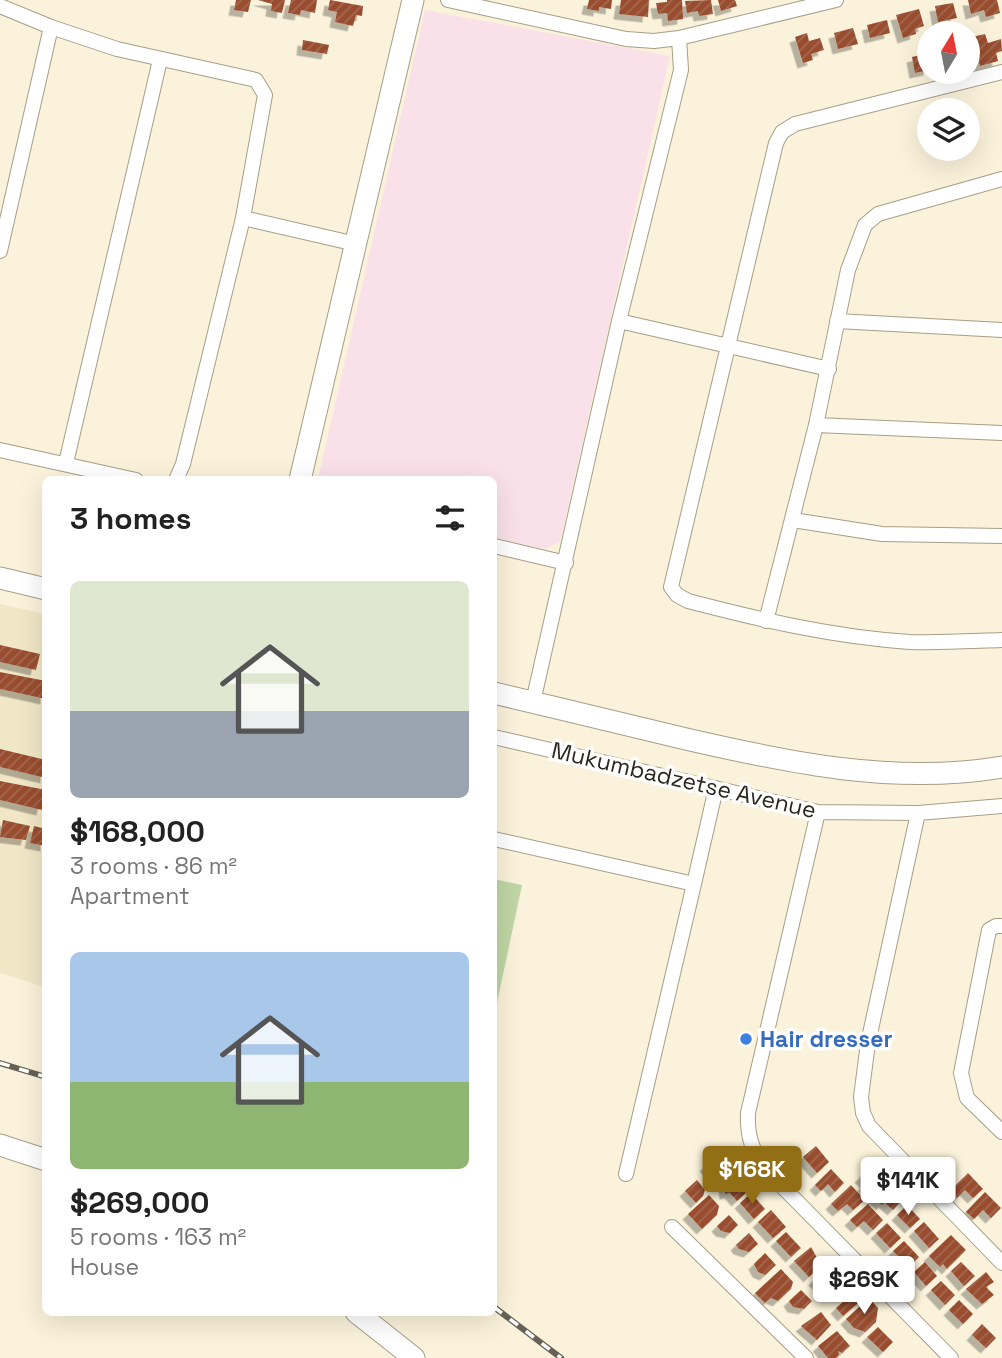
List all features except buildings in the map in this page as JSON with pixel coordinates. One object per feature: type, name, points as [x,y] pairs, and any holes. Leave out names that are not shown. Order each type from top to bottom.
[{"type":"street","points":[[301,476],[413,0]]},
{"type":"street","points":[[448,0],[625,38],[654,41],[679,38],[836,0]]},
{"type":"street","points":[[0,6],[51,27],[160,60],[256,80],[263,88],[265,105],[243,218],[183,464],[178,476]]},
{"type":"street","points":[[0,251],[51,27]]},
{"type":"street","points":[[533,702],[619,321],[681,70],[679,38]]},
{"type":"street","points":[[66,463],[160,60]]},
{"type":"street","points":[[1002,72],[795,124],[782,132],[776,142],[671,587],[677,595],[688,601],[766,621],[851,636],[912,642],[1002,640]]},
{"type":"street","points":[[766,621],[816,425],[852,259],[860,236],[871,218],[877,214],[1002,178]]},
{"type":"street","points":[[243,218],[356,244]]},
{"type":"street","points":[[619,321],[829,369]]},
{"type":"street","points":[[837,321],[1002,330]]},
{"type":"street","points":[[816,425],[1002,433]]},
{"type":"street","points":[[0,450],[120,476]]},
{"type":"street","points":[[793,520],[882,534],[1002,536]]},
{"type":"street","points":[[497,547],[566,563]]},
{"type":"street","points":[[0,578],[42,588]]},
{"type":"street","points":[[497,694],[764,757],[834,769],[893,774],[1002,767]]},
{"type":"street","name":"Mukumbadzetse Avenue","points":[[497,738],[818,812],[918,813],[1002,806]]},
{"type":"street","points":[[626,1174],[716,788]]},
{"type":"street","points":[[818,812],[747,1113],[748,1137],[767,1171],[951,1358]]},
{"type":"street","points":[[918,813],[868,1043],[862,1088],[863,1113],[869,1126],[1002,1263]]},
{"type":"street","points":[[497,840],[694,884]]},
{"type":"street","points":[[1002,926],[989,930],[961,1073],[967,1098],[1002,1132]]},
{"type":"street","points":[[0,1145],[42,1159]]},
{"type":"street","points":[[672,1227],[806,1358]]},
{"type":"street","points":[[361,1316],[414,1358]]},
{"type":"shaded area","points":[[425,10],[670,56],[560,542],[544,549],[497,539],[497,476],[319,476]]},
{"type":"shaded area","points":[[0,604],[42,613],[42,986],[0,973]]},
{"type":"green space","points":[[497,880],[522,885],[497,1003]]},
{"type":"railway","points":[[0,1063],[42,1076]]},
{"type":"railway","points":[[497,1309],[561,1358]]},
{"type":"place","name":"Hair dresser","points":[[746,1039]]}]
